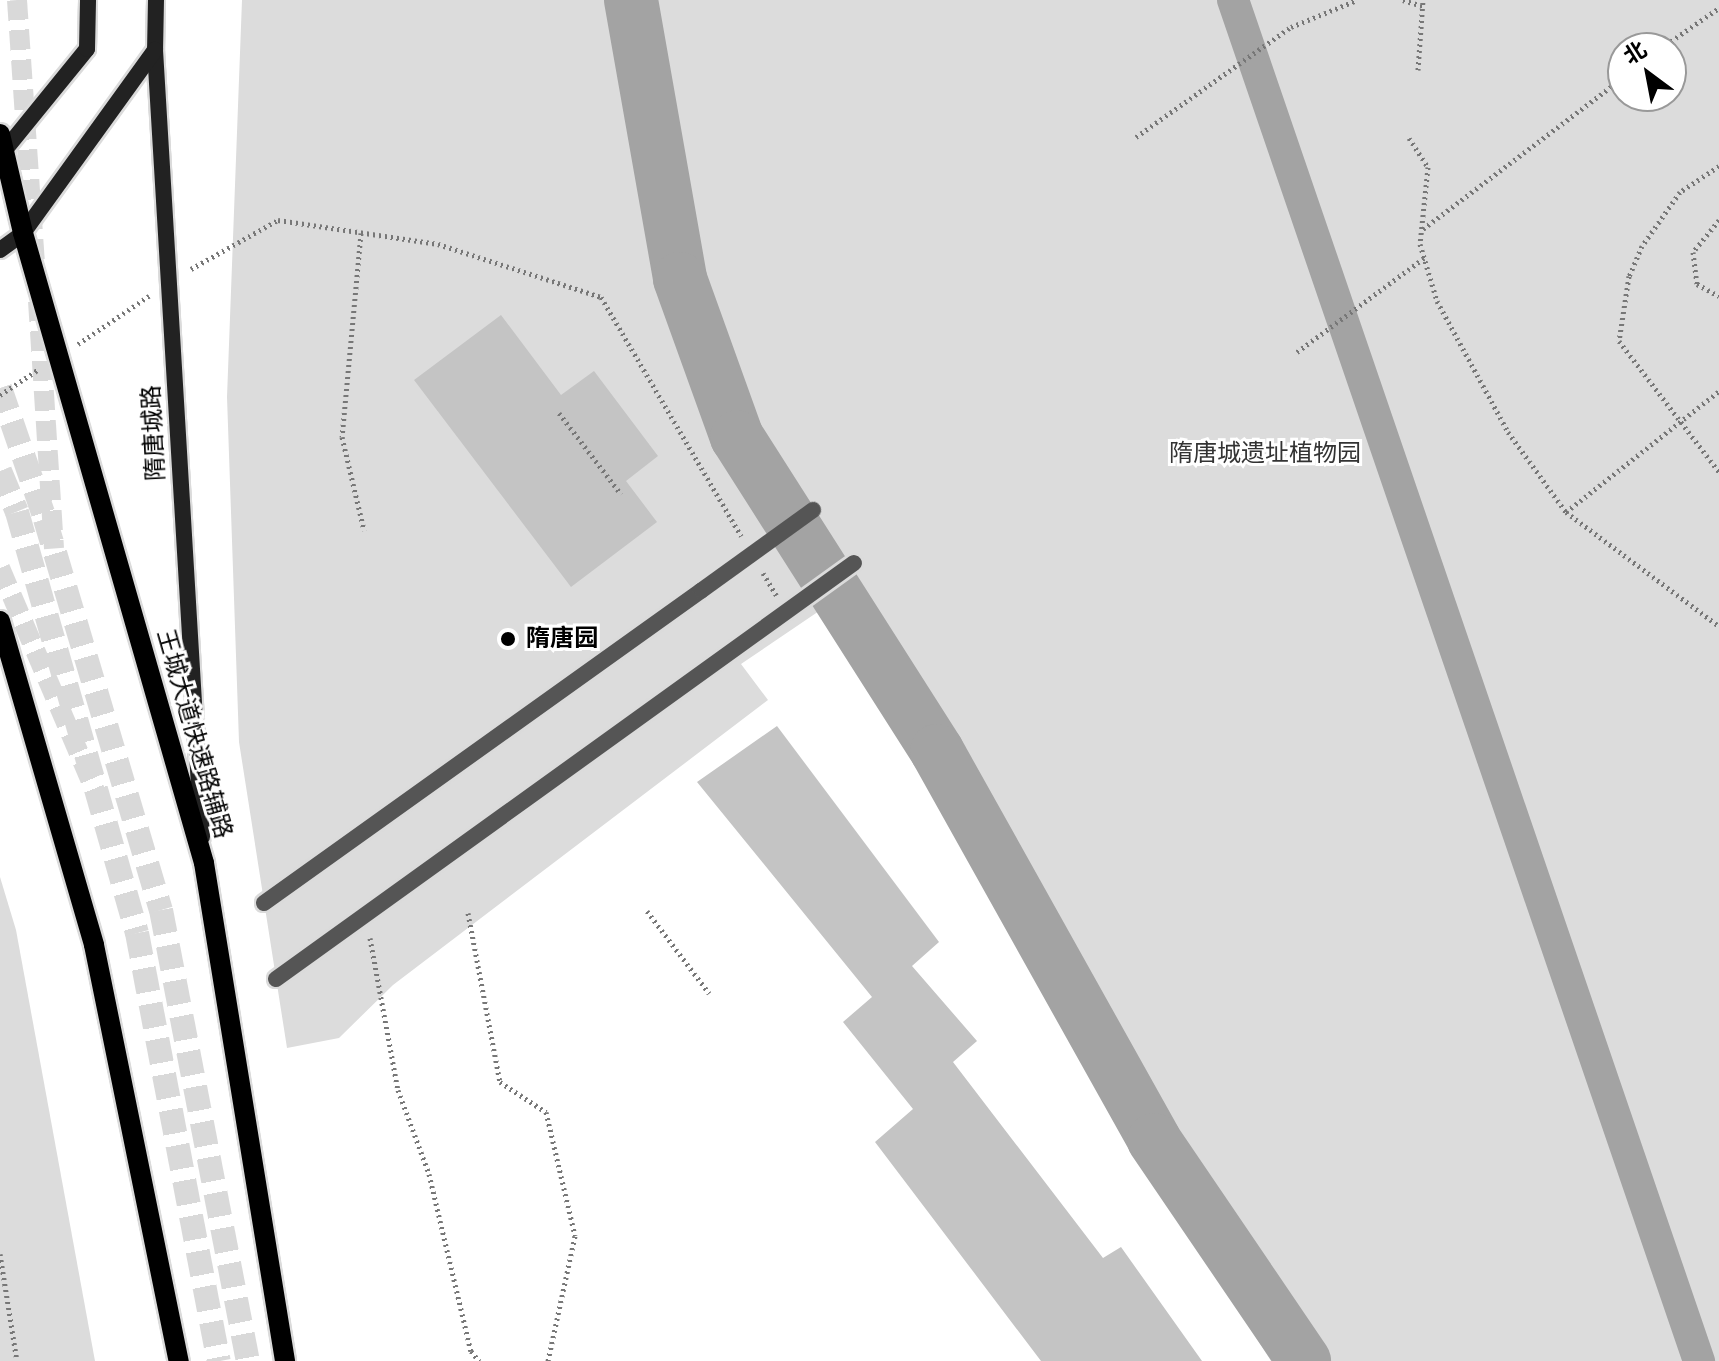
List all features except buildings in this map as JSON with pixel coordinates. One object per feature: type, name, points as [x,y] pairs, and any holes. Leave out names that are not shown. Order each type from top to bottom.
[{"type":"main road","points":[[2,147],[87,49],[88,0]]},
{"type":"main road","name":"隋唐城路","points":[[156,0],[155,50],[204,863]]},
{"type":"main road","points":[[0,250],[23,233],[155,50]]},
{"type":"main road","name":"王城大道快速路辅路","points":[[2,147],[23,233],[204,863],[285,1361]]},
{"type":"main road","points":[[0,621],[94,945],[179,1361]]},
{"type":"street","points":[[264,903],[813,510]]},
{"type":"street","points":[[276,979],[854,563]]},
{"type":"path","points":[[1136,137],[1213,79],[1291,27],[1357,0]]},
{"type":"path","points":[[1403,0],[1423,3],[1418,70]]},
{"type":"path","points":[[1684,32],[1719,8]]},
{"type":"path","points":[[1422,230],[1607,90]]},
{"type":"path","points":[[1409,138],[1428,167],[1422,230],[1424,258],[1466,362],[1508,432],[1566,512],[1719,626]]},
{"type":"path","points":[[1719,166],[1680,192],[1659,217],[1629,276],[1619,341],[1719,472]]},
{"type":"path","points":[[0,395],[169,282],[278,220],[438,244],[601,297],[786,612]]},
{"type":"path","points":[[1719,220],[1693,252],[1697,284],[1719,296]]},
{"type":"path","points":[[361,233],[342,437],[364,530]]},
{"type":"path","points":[[1297,352],[1424,258]]},
{"type":"path","points":[[1566,512],[1719,391]]},
{"type":"path","points":[[559,413],[621,494]]},
{"type":"path","points":[[647,911],[709,993]]},
{"type":"path","points":[[468,913],[500,1082],[546,1112],[575,1236],[548,1361]]},
{"type":"path","points":[[366,914],[398,1090],[429,1174],[471,1351],[479,1361]]},
{"type":"path","points":[[0,1254],[17,1361]]},
{"type":"green space","name":"隋唐城遗址植物园","points":[[242,0],[1719,0],[1719,1361],[1271,1361],[1153,1173],[828,605],[741,664],[768,700],[393,985],[339,1038],[287,1048],[239,742],[227,397]]},
{"type":"green space","points":[[0,877],[16,930],[95,1361],[0,1361]]},
{"type":"waterway","points":[[631,0],[680,279],[737,437],[937,751],[1154,1140],[1304,1361]]},
{"type":"waterway","points":[[1233,0],[1699,1361]]},
{"type":"tunnel","points":[[17,0],[35,261]]},
{"type":"tunnel","points":[[38,301],[54,548]]},
{"type":"tunnel","points":[[0,388],[45,519],[161,910],[248,1361]]},
{"type":"tunnel","points":[[0,471],[17,512],[137,933],[219,1361]]},
{"type":"tunnel","points":[[0,568],[101,805]]},
{"type":"place","name":"隋唐园","points":[[508,639]]}]
